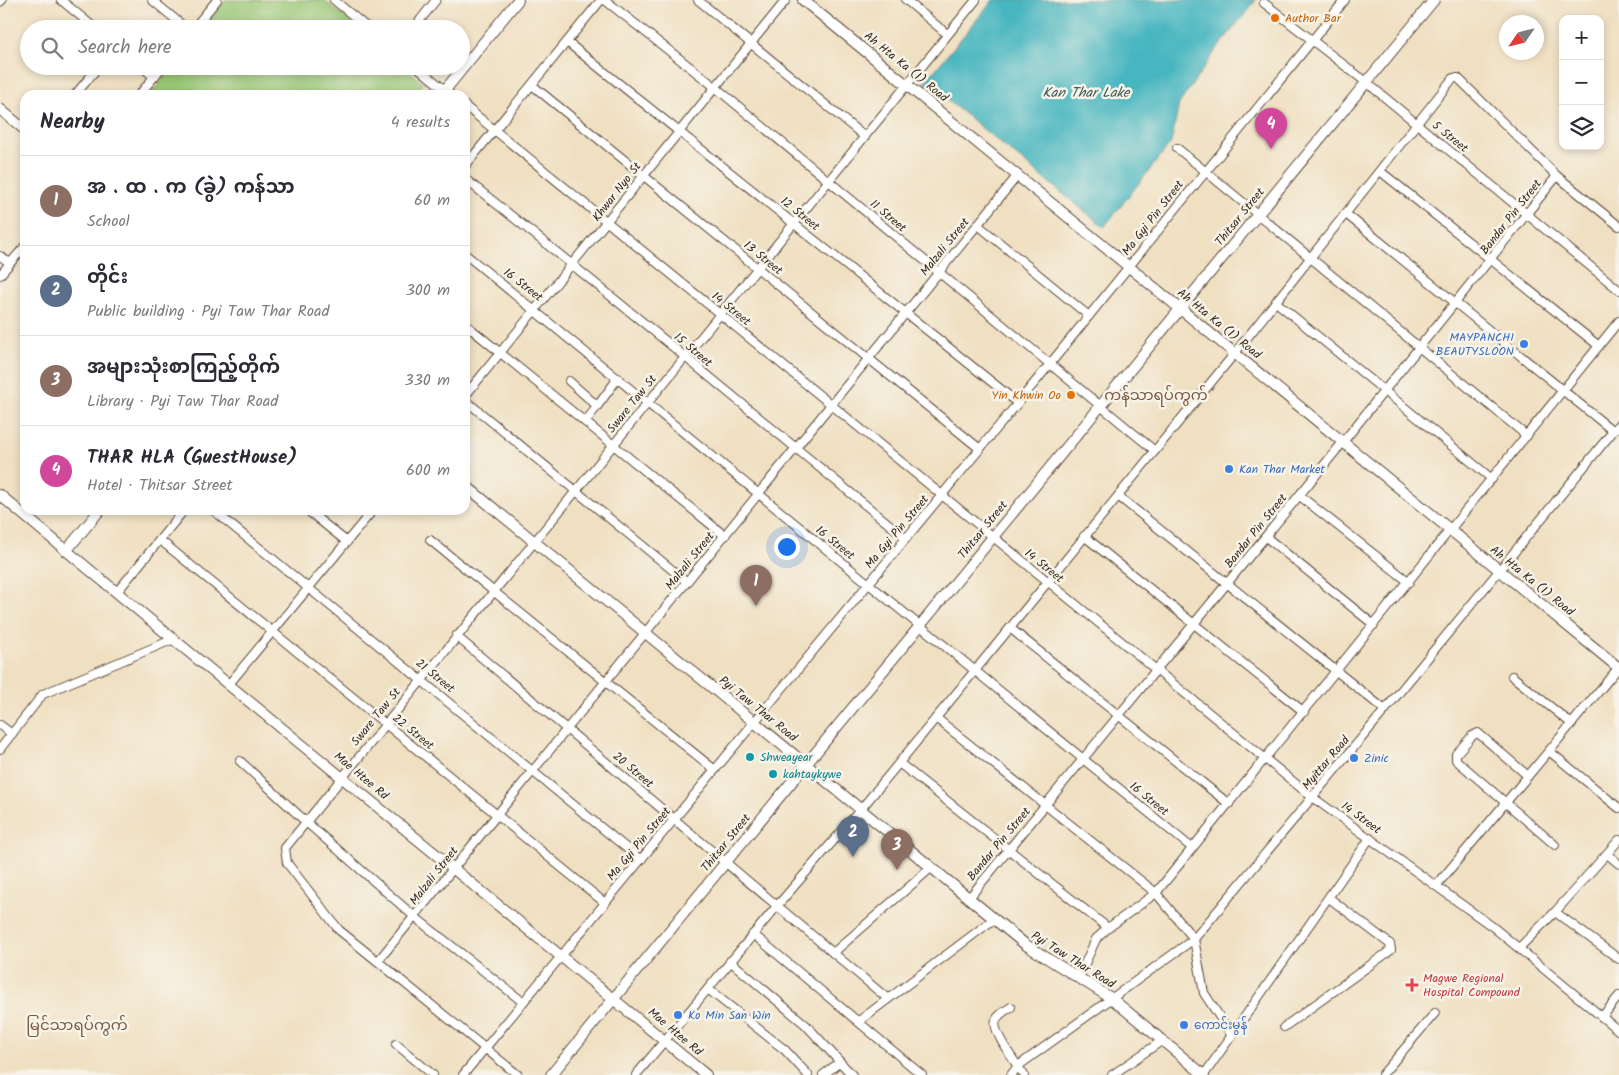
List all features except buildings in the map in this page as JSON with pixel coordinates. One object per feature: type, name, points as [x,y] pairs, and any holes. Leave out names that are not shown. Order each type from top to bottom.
[{"type":"street","points":[[62,0],[85,20]]},
{"type":"street","points":[[152,0],[177,20]]},
{"type":"street","points":[[201,20],[217,0]]},
{"type":"street","points":[[334,0],[358,20]]},
{"type":"street","points":[[470,62],[518,0]]},
{"type":"street","points":[[470,160],[600,0]]},
{"type":"street","name":"11 Street","points":[[605,0],[715,86],[828,182],[1155,450]]},
{"type":"street","points":[[698,0],[865,137]]},
{"type":"street","name":"Khwar Nyo St","points":[[470,392],[786,0]]},
{"type":"street","name":"Ah Hta Ka (1) Road","points":[[803,0],[1619,667]]},
{"type":"street","points":[[906,0],[947,34]]},
{"type":"street","name":"Sware Taw St","points":[[518,1075],[339,930],[287,863],[285,848],[305,821],[976,0]]},
{"type":"street","name":"Ma Gyi Pin Street","points":[[463,1075],[1050,364],[1205,170],[1345,0]]},
{"type":"street","name":"Thitsar Street","points":[[551,1075],[1434,0]]},
{"type":"street","points":[[419,20],[432,1]]},
{"type":"street","name":"5 Street","points":[[1264,3],[1366,82],[1619,290]]},
{"type":"street","name":"12 Street","points":[[567,42],[1018,403]]},
{"type":"street","points":[[80,90],[92,75]]},
{"type":"street","points":[[143,90],[154,77],[152,75]]},
{"type":"street","points":[[426,75],[443,90]]},
{"type":"street","points":[[448,90],[460,75]]},
{"type":"street","points":[[636,1075],[975,671],[1235,353],[1418,125],[1452,78],[1458,78],[1557,176],[1619,226]]},
{"type":"street","name":"13 Street","points":[[532,85],[980,449]]},
{"type":"street","points":[[0,109],[20,126]]},
{"type":"street","name":"14 Street","points":[[470,110],[608,221],[992,538],[1312,797],[1519,948],[1619,1031]]},
{"type":"street","points":[[1177,148],[1527,436]]},
{"type":"street","points":[[1380,171],[1599,346]]},
{"type":"street","name":"Malzali Street","points":[[378,961],[416,918],[533,771],[1018,175]]},
{"type":"street","name":"Bandar Pin Street","points":[[969,898],[1300,496],[1528,215],[1557,176]]},
{"type":"street","name":"15 Street","points":[[470,183],[574,264],[684,358],[906,538]]},
{"type":"street","points":[[1346,214],[1613,431]]},
{"type":"street","points":[[978,225],[1089,316]]},
{"type":"street","points":[[0,276],[20,252]]},
{"type":"street","points":[[0,256],[10,264]]},
{"type":"street","name":"16 Street","points":[[470,258],[536,309],[758,495],[1192,848]]},
{"type":"street","points":[[1276,302],[1492,479]]},
{"type":"street","points":[[1078,979],[1096,939],[1156,893],[1619,321]]},
{"type":"street","points":[[470,328],[725,536]]},
{"type":"street","points":[[585,422],[618,378]]},
{"type":"street","points":[[569,381],[593,401],[596,408]]},
{"type":"street","points":[[470,402],[687,582]]},
{"type":"street","name":"Myittar Road","points":[[1011,1075],[1018,1066],[1194,938],[1385,710],[1498,569],[1619,424]]},
{"type":"street","name":"Pyi Taw Thar Road","points":[[470,489],[1026,945],[1111,998],[1204,1075]]},
{"type":"street","name":"Mae Htee Rd","points":[[0,496],[20,513]]},
{"type":"street","points":[[1118,496],[1385,710]]},
{"type":"street","points":[[1300,496],[1409,582]]},
{"type":"street","name":"Mae Htee Rd","points":[[23,515],[342,776],[453,870],[614,998],[706,1075]]},
{"type":"street","points":[[66,551],[96,515]]},
{"type":"street","points":[[117,592],[180,515]]},
{"type":"street","name":"21 Street","points":[[219,515],[310,587],[641,860]]},
{"type":"street","points":[[313,515],[347,542]]},
{"type":"street","points":[[229,684],[369,515]]},
{"type":"street","points":[[1084,536],[1304,712]]},
{"type":"street","points":[[1266,537],[1374,625]]},
{"type":"street","name":"22 Street","points":[[160,540],[605,903]]},
{"type":"street","points":[[430,540],[715,770]]},
{"type":"street","points":[[1010,628],[1229,804]]},
{"type":"street","name":"20 Street","points":[[456,636],[888,999]]},
{"type":"street","points":[[0,749],[43,694],[174,639]]},
{"type":"street","points":[[1436,886],[1619,667]]},
{"type":"street","points":[[1512,676],[1572,724]]},
{"type":"street","points":[[936,718],[1156,893],[1194,938],[1204,993],[1232,1036]]},
{"type":"street","points":[[0,724],[12,734]]},
{"type":"street","points":[[1528,776],[1478,733],[1472,736],[1456,754],[1456,760],[1555,845]]},
{"type":"street","points":[[1549,751],[1619,808]]},
{"type":"street","points":[[240,761],[305,821],[416,918],[523,1002]]},
{"type":"street","points":[[899,763],[1108,928]]},
{"type":"street","points":[[1204,1075],[1370,838]]},
{"type":"street","points":[[1519,948],[1555,912],[1619,840]]},
{"type":"street","points":[[1607,854],[1619,864]]},
{"type":"street","points":[[833,953],[932,868]]},
{"type":"street","points":[[1284,1028],[1391,950],[1390,944],[1329,898]]},
{"type":"street","points":[[1555,912],[1619,959]]},
{"type":"street","points":[[860,1021],[994,919]]},
{"type":"street","points":[[753,934],[860,1021],[922,1075]]},
{"type":"street","points":[[730,961],[806,1025],[852,1075]]},
{"type":"street","points":[[708,989],[785,1050],[808,1075]]},
{"type":"street","points":[[1602,1017],[1619,996]]},
{"type":"street","points":[[1010,1007],[996,1018],[997,1033],[1024,1075]]},
{"type":"street","points":[[1382,1075],[1435,1013]]},
{"type":"street","points":[[1112,1075],[1163,1040]]},
{"type":"street","points":[[396,1044],[432,1075]]},
{"type":"street","points":[[823,1075],[840,1062]]},
{"type":"green space","points":[[226,0],[324,0],[347,20],[210,20]]},
{"type":"green space","points":[[166,75],[414,75],[423,83],[417,90],[154,90]]},
{"type":"water","name":"Kan Thar Lake","points":[[993,0],[1256,0],[1216,50],[1179,104],[1171,143],[1104,227],[925,82]]},
{"type":"place","name":"Author Bar","points":[[1275,18]]},
{"type":"place","name":"THAR HLA (GuestHouse)","points":[[1271,149]]},
{"type":"place","name":"MAYPANCHI BEAUTYSLOON","points":[[1524,344]]},
{"type":"place","name":"Yin Khwin Oo","points":[[1071,395]]},
{"type":"place","name":"Kan Thar Market","points":[[1229,469]]},
{"type":"place","name":"အ . ထ . က (ခွဲ) ကန်သာ","points":[[756,606]]},
{"type":"place","name":"Shweayear","points":[[750,757]]},
{"type":"place","name":"Zinic","points":[[1354,758]]},
{"type":"place","name":"kahtaykywe","points":[[773,774]]},
{"type":"place","name":"တိုင်း","points":[[853,857]]},
{"type":"place","name":"အများသုံးစာကြည့်တိုက်","points":[[897,870]]},
{"type":"place","name":"Magwe Regional Hospital Compound","points":[[1412,985]]},
{"type":"place","name":"Ko Min San Win","points":[[678,1015]]},
{"type":"place","name":"ကောင်းမွန်","points":[[1184,1025]]},
{"type":"district","name":"ကန်သာရပ်ကွက်","points":[[1156,396]]},
{"type":"district","name":"မြင်သာရပ်ကွက်","points":[[77,1026]]}]
